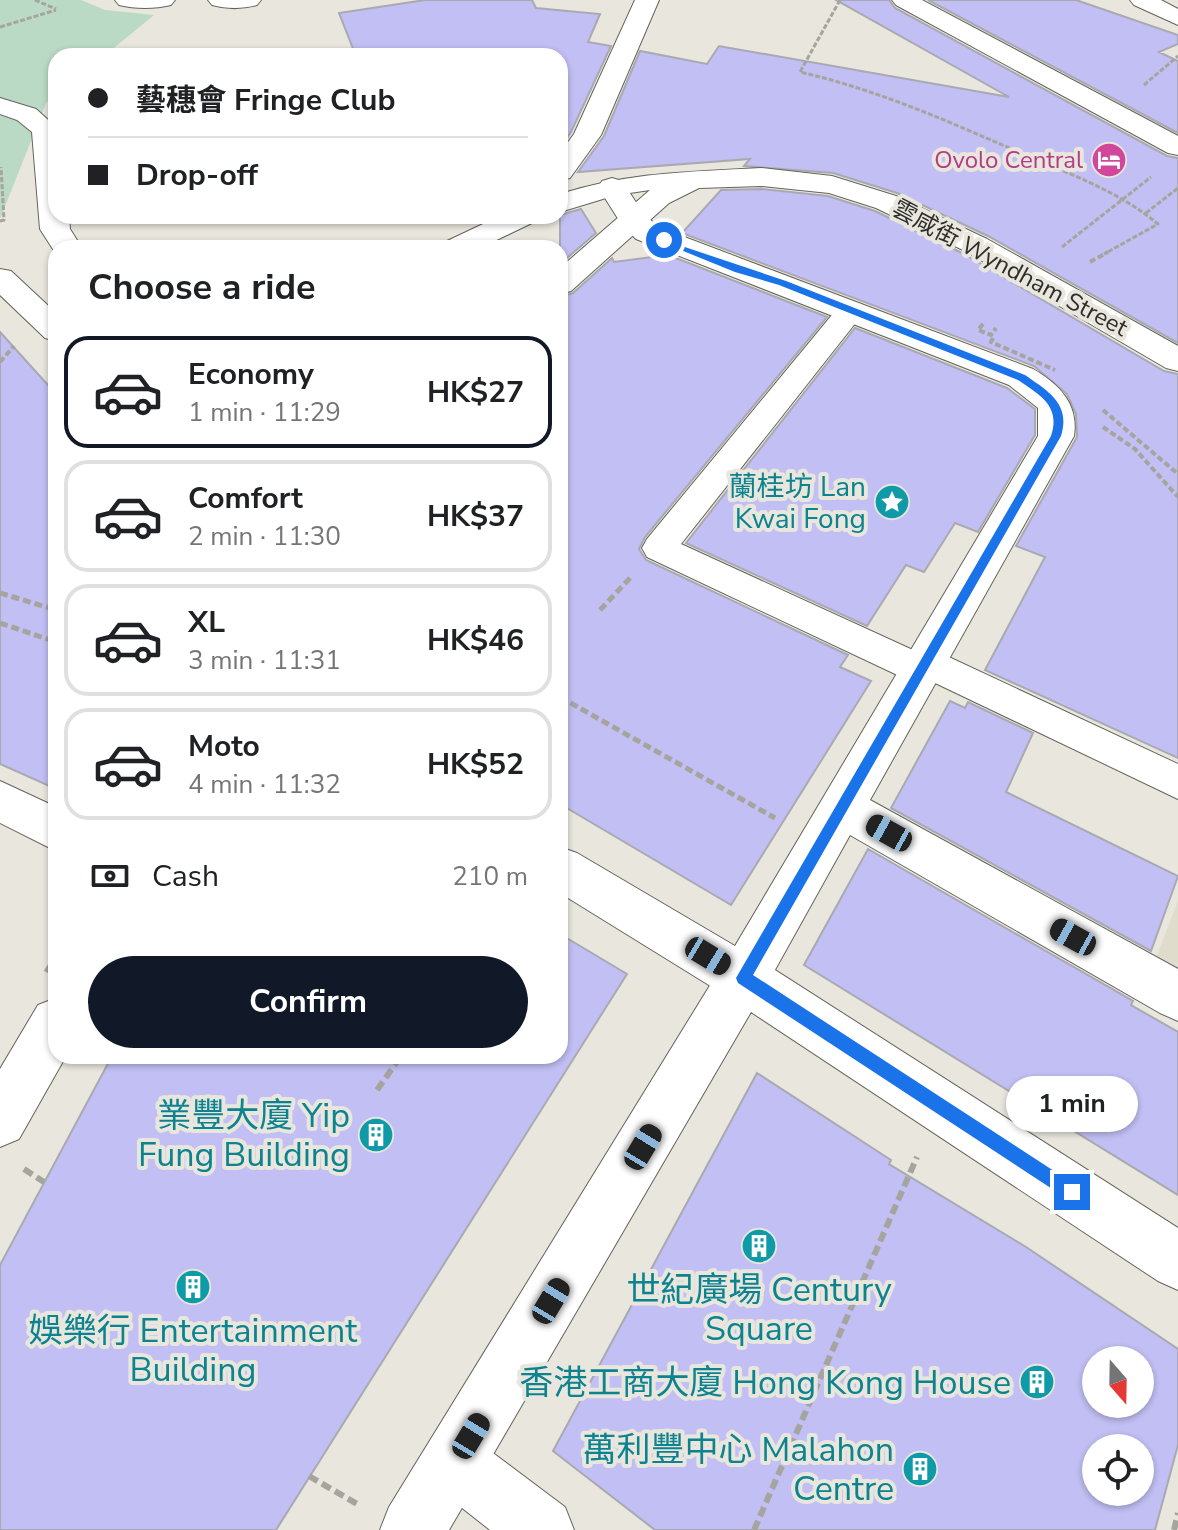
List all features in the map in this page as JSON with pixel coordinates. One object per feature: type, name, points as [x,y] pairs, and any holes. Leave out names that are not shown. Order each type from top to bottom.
[{"type":"street","points":[[127,0],[163,0]]},
{"type":"street","points":[[220,0],[249,0]]},
{"type":"street","points":[[568,161],[587,135],[647,0]]},
{"type":"street","points":[[904,0],[1178,147]]},
{"type":"street","points":[[1142,0],[1178,18]]},
{"type":"street","points":[[0,106],[32,117],[41,124],[46,132],[48,157]]},
{"type":"street","points":[[386,1518],[455,1463],[743,978],[1056,436],[1060,424],[1051,398],[1021,377],[647,233],[632,219],[612,187],[587,135]]},
{"type":"street","name":"雲咸街 Wyndham Street","points":[[568,201],[612,187],[643,182],[761,177],[832,185],[886,202],[976,245],[1178,360]]},
{"type":"street","name":"雲咸街 Wyndham Street","points":[[568,277],[659,197],[694,181]]},
{"type":"street","points":[[473,240],[507,224]]},
{"type":"street","points":[[0,278],[48,323]]},
{"type":"street","points":[[851,310],[659,548],[1178,782]]},
{"type":"street","points":[[0,801],[48,826]]},
{"type":"street","points":[[841,807],[1178,996]]},
{"type":"street","points":[[568,873],[743,978],[1178,1261]]},
{"type":"street","points":[[0,1120],[48,1037]]},
{"type":"street","points":[[455,1463],[542,1530]]},
{"type":"path","points":[[0,27],[56,10],[35,0]]},
{"type":"path","points":[[840,0],[800,72],[856,84],[904,101],[1125,198],[1158,224],[1082,266]]},
{"type":"path","points":[[1139,89],[1178,56]]},
{"type":"path","points":[[0,158],[4,220],[0,221]]},
{"type":"path","points":[[1051,256],[1162,168]]},
{"type":"path","points":[[1146,213],[1178,188]]},
{"type":"path","points":[[983,324],[978,330],[991,335],[996,328]]},
{"type":"path","points":[[993,338],[991,342],[1055,370],[1067,380]]},
{"type":"path","points":[[0,362],[16,344]]},
{"type":"path","points":[[1091,400],[1178,474]]},
{"type":"path","points":[[1097,423],[1135,449],[1178,497]]},
{"type":"path","points":[[0,593],[48,608]]},
{"type":"path","points":[[0,623],[48,639]]},
{"type":"path","points":[[568,702],[780,821]]},
{"type":"path","points":[[377,1090],[395,1064]]},
{"type":"path","points":[[754,1530],[922,1146]]},
{"type":"path","points":[[309,1476],[386,1518]]},
{"type":"path","points":[[1174,1530],[1178,1513]]},
{"type":"shaded area","points":[[1178,901],[1178,988],[1150,973]]},
{"type":"green space","points":[[0,0],[81,0],[105,10],[154,15],[114,48],[48,48],[48,101],[0,219]]},
{"type":"building","points":[[425,0],[532,0],[536,8],[600,14],[588,42],[611,46],[568,136],[568,48],[353,48],[339,13]]},
{"type":"building","points":[[836,0],[889,0],[895,8],[1167,156],[1178,158],[1178,343],[988,236],[897,193],[833,173],[744,166],[750,159],[578,172],[604,136],[640,51],[707,64],[719,46],[1009,97]]},
{"type":"building","points":[[928,0],[1076,0],[1178,35],[1178,44],[1159,52],[1178,61],[1178,133]]},
{"type":"building","points":[[761,189],[828,196],[875,211],[964,254],[1164,371],[1178,374],[1178,758],[985,670],[1045,557],[1016,546],[1077,437],[1076,414],[1067,394],[1034,366],[682,233],[721,190]]},
{"type":"building","points":[[581,209],[596,233],[568,257],[568,240],[560,240],[560,224],[568,224],[568,213]]},
{"type":"building","points":[[663,253],[827,317],[645,537],[639,549],[646,560],[848,655],[840,667],[871,681],[731,905],[568,809],[568,295],[612,258],[614,262],[660,256]]},
{"type":"building","points":[[855,328],[1007,388],[1035,409],[1035,435],[978,532],[955,523],[924,572],[906,565],[867,626],[686,543]]},
{"type":"building","points":[[0,332],[48,385],[48,785],[0,764]]},
{"type":"building","points":[[950,701],[965,708],[968,702],[1033,733],[1006,792],[1178,876],[1151,951],[891,808]]},
{"type":"building","points":[[868,849],[1133,1001],[1131,1005],[1178,1032],[1178,1195],[804,965]]},
{"type":"building","name":"娛樂行 Entertainment Building","points":[[568,939],[627,974],[276,1530],[0,1530],[0,1265],[108,1064],[568,1064]]},
{"type":"building","points":[[757,1073],[891,1160],[889,1164],[1026,1247],[1178,1349],[1178,1445],[1155,1530],[655,1530],[553,1451]]},
{"type":"place","name":"Ovolo Central","points":[[1109,160]]},
{"type":"place","name":"蘭桂坊 Lan Kwai Fong","points":[[892,502]]},
{"type":"place","name":"業豐大廈 Yip Fung Building","points":[[376,1135]]},
{"type":"place","name":"世紀廣場 Century Square","points":[[759,1246]]},
{"type":"place","name":"娛樂行 Entertainment Building","points":[[193,1287]]},
{"type":"place","name":"香港工商大廈 Hong Kong House","points":[[1037,1382]]},
{"type":"place","name":"萬利豐中心 Malahon Centre","points":[[920,1469]]},
{"type":"route","points":[[664,240],[738,270],[783,283],[1021,377],[1051,398],[1058,411],[1060,424],[1056,436],[743,978],[1072,1192]]}]
